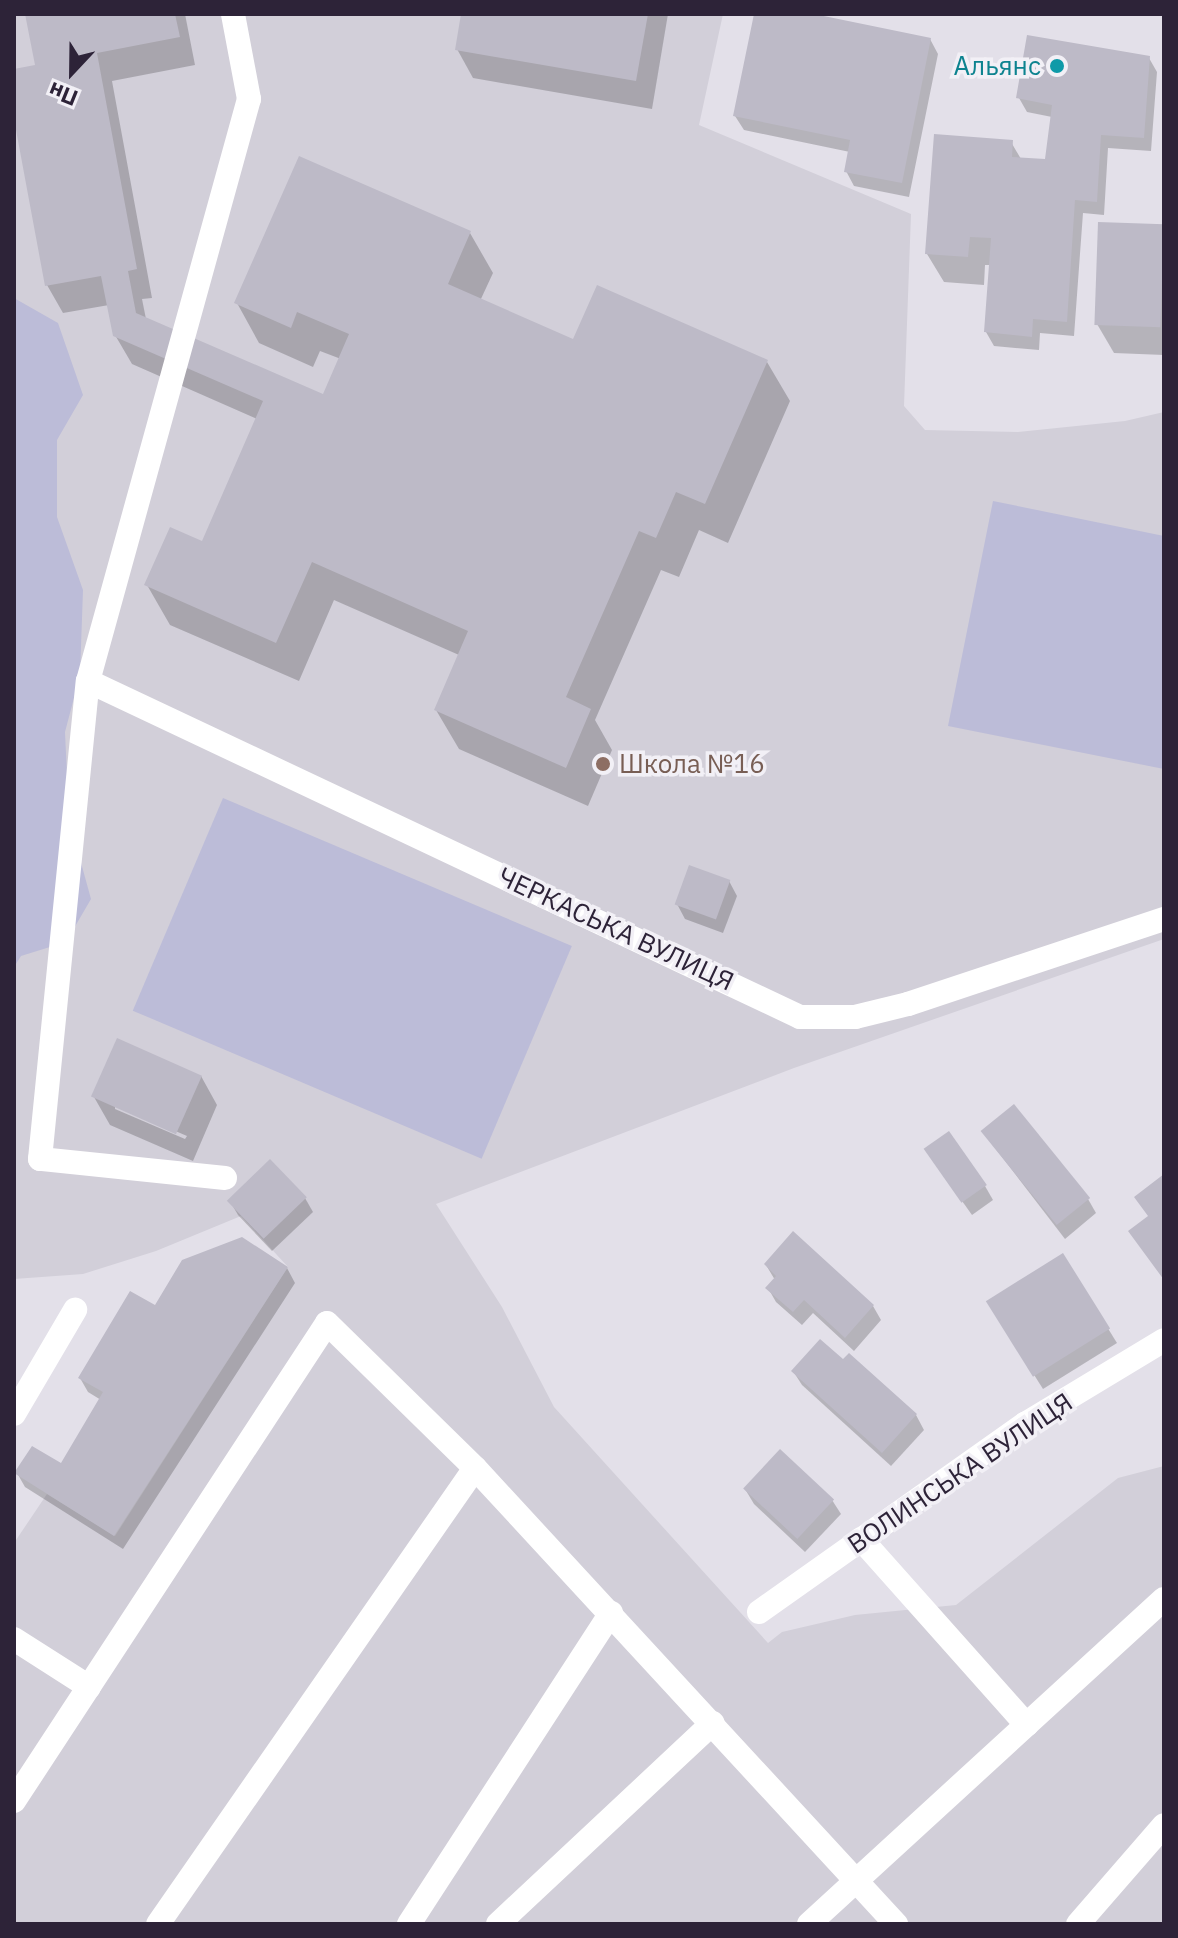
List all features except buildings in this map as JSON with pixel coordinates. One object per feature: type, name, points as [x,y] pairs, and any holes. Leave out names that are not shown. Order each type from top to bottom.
[{"type":"street","points":[[225,1178],[40,1159],[88,681],[249,99],[233,14]]},
{"type":"street","name":"ЧЕРКАСЬКА ВУЛИЦЯ","points":[[88,681],[800,1017],[855,1017],[908,1004],[1164,919]]},
{"type":"street","points":[[14,1414],[75,1310]]},
{"type":"street","points":[[14,1801],[327,1323],[475,1468],[896,1924]]},
{"type":"street","name":"ВОЛИНСЬКА ВУЛИЦЯ","points":[[759,1612],[1025,1424],[1164,1340]]},
{"type":"street","points":[[158,1924],[475,1468]]},
{"type":"street","points":[[861,1539],[1027,1725]]},
{"type":"street","points":[[809,1924],[1164,1599]]},
{"type":"street","points":[[409,1924],[611,1613]]},
{"type":"street","points":[[14,1639],[89,1687]]},
{"type":"street","points":[[498,1924],[713,1723]]},
{"type":"street","points":[[1078,1924],[1164,1825]]},
{"type":"shaded area","name":"Школа №16","points":[[14,14],[723,14],[699,125],[911,214],[904,406],[925,430],[1018,432],[1125,421],[1164,412],[1164,939],[794,1068],[436,1204],[502,1307],[554,1407],[768,1643],[782,1632],[855,1615],[956,1605],[1118,1478],[1164,1466],[1164,1924],[14,1924],[14,1543],[47,1494],[115,1536],[288,1267],[241,1216],[156,1251],[83,1274],[14,1279]]},
{"type":"shaded area","points":[[14,298],[58,323],[83,395],[57,440],[57,517],[83,590],[80,675],[65,732],[69,819],[91,899],[66,942],[21,956],[14,967]]},
{"type":"shaded area","points":[[993,501],[1164,536],[1164,769],[948,726]]},
{"type":"shaded area","points":[[223,798],[572,946],[482,1159],[133,1011]]},
{"type":"place","name":"Альянс","points":[[1057,66]]},
{"type":"place","name":"Школа №16","points":[[603,764]]}]
